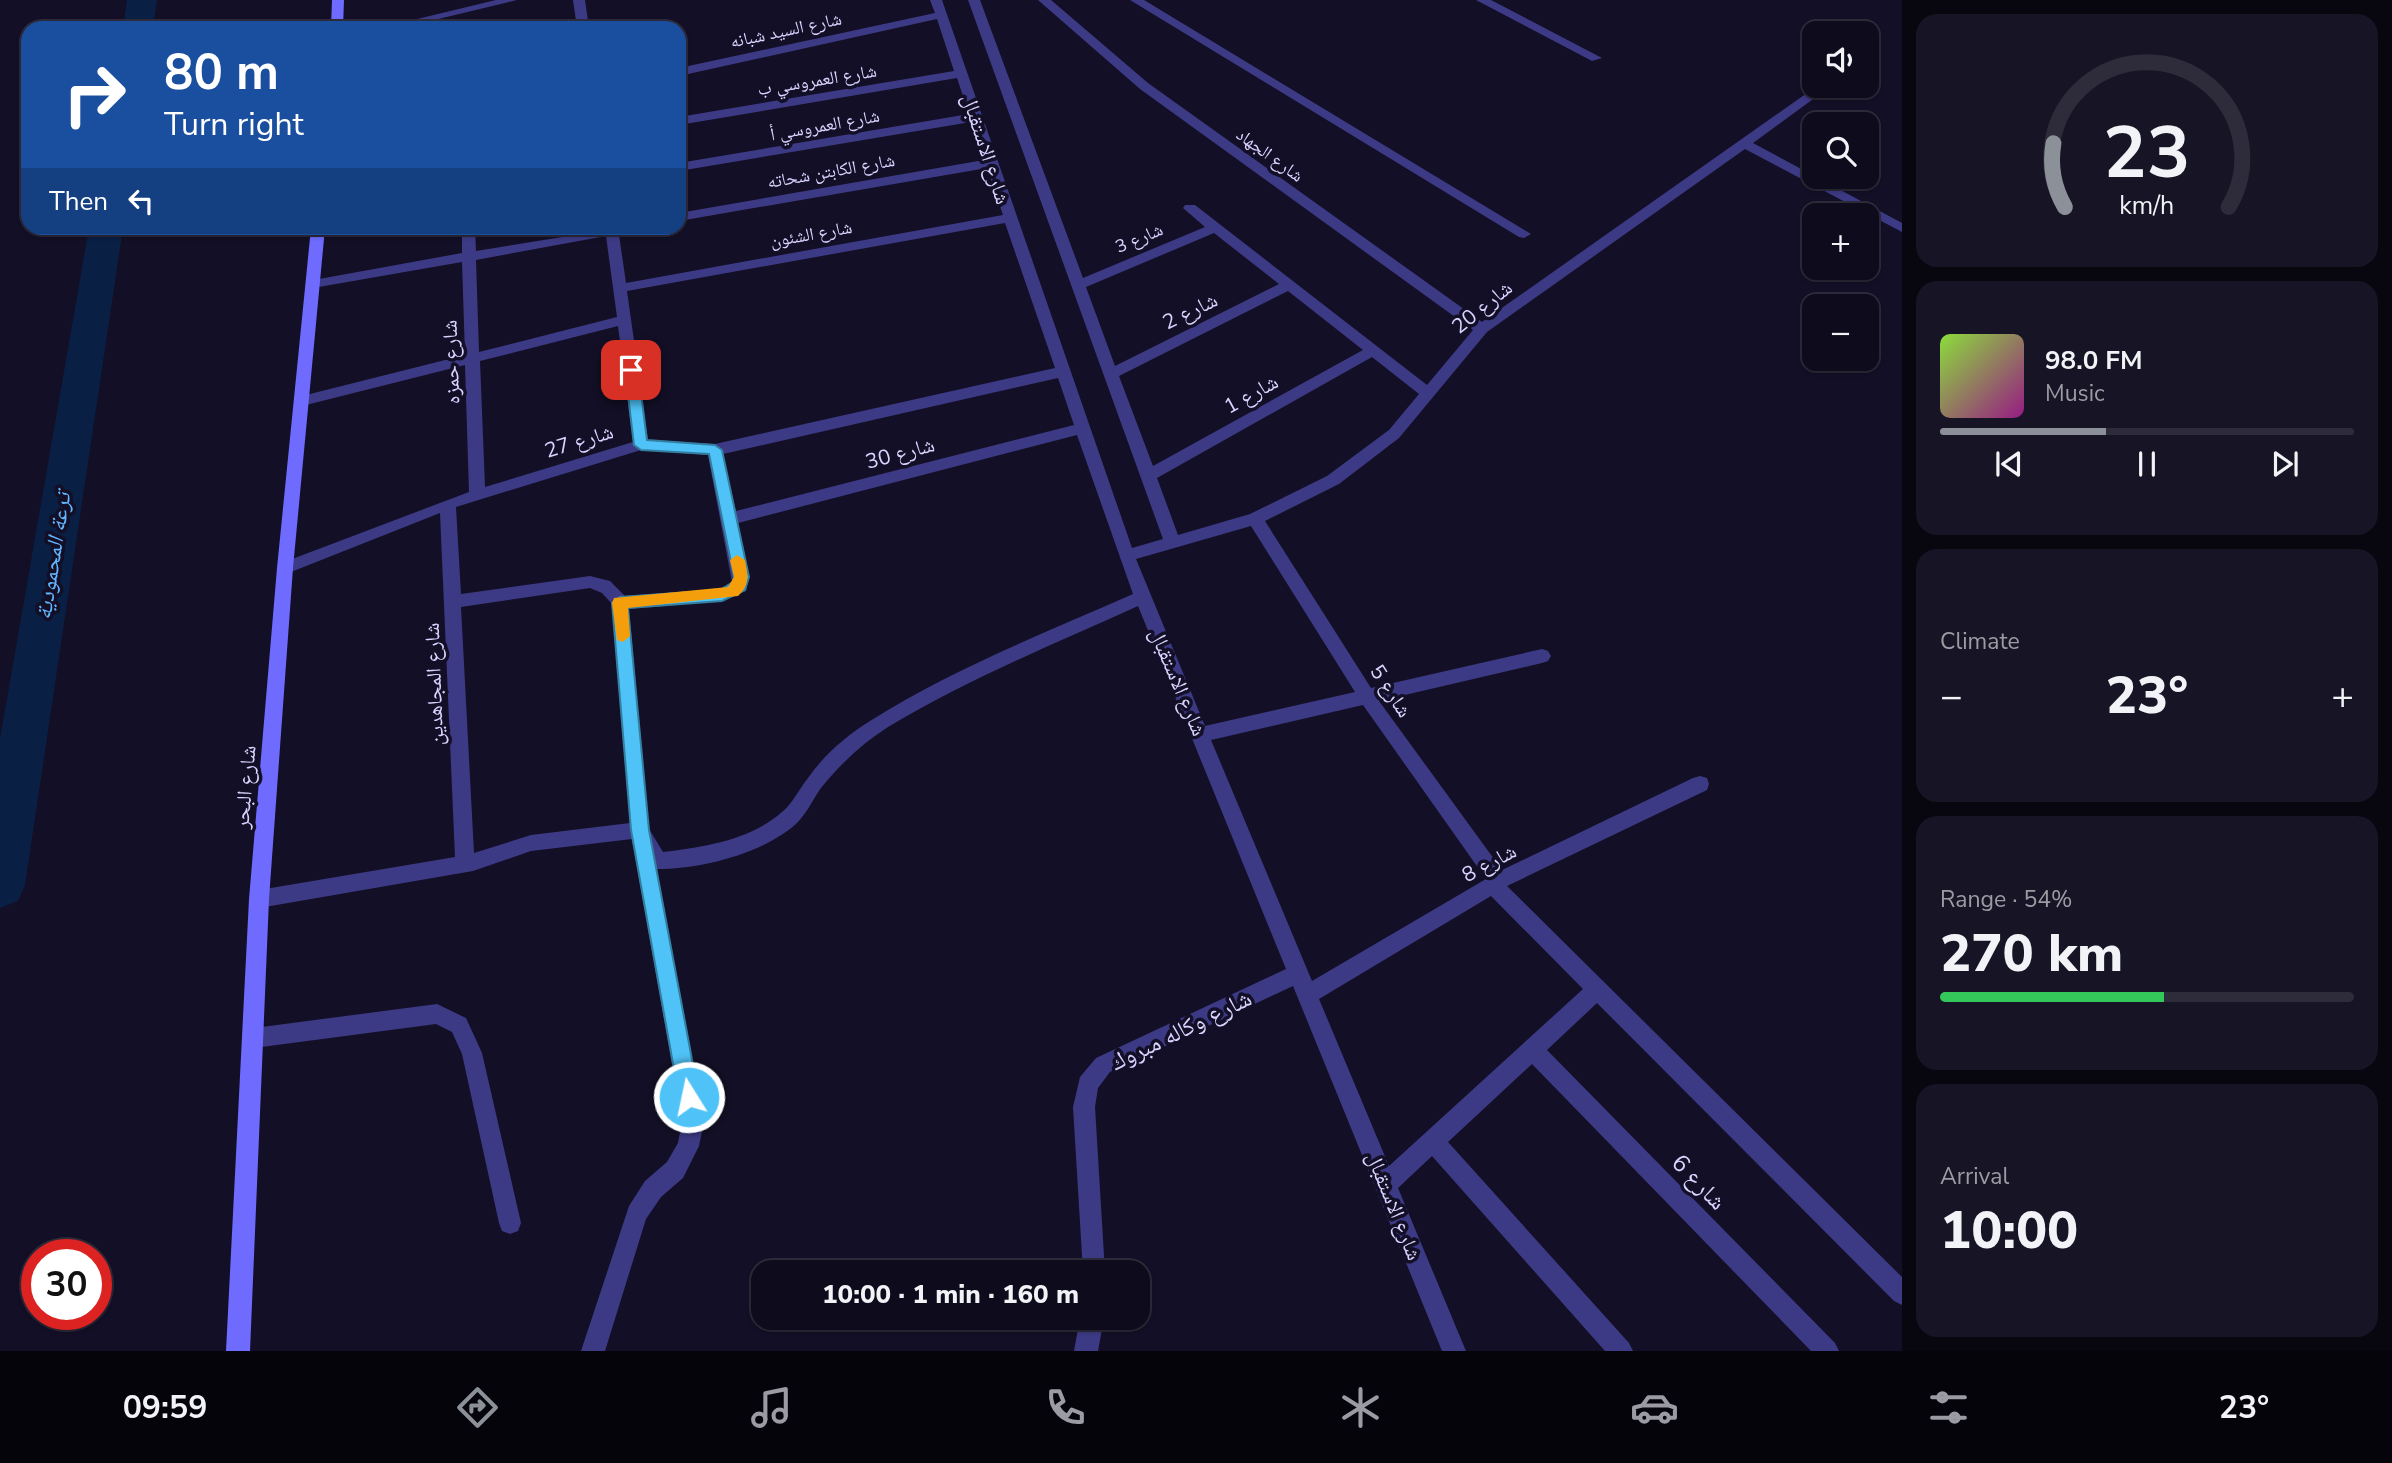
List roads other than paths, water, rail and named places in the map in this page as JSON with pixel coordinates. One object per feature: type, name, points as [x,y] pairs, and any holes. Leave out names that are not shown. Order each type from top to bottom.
[{"type":"street","points":[[337,21],[338,0]]},
{"type":"street","points":[[417,21],[511,0]]},
{"type":"street","points":[[579,0],[582,21]]},
{"type":"street","name":"شارع الاستقبال","points":[[936,0],[1126,556],[1454,1351]]},
{"type":"street","name":"شارع الاستقبال","points":[[974,0],[1173,543]]},
{"type":"street","name":"شارع الجهاد","points":[[1044,0],[1144,86],[1482,329]]},
{"type":"street","points":[[1136,0],[1524,234]]},
{"type":"street","points":[[1482,0],[1596,58]]},
{"type":"street","name":"شارع السيد شبانه","points":[[686,70],[941,15]]},
{"type":"street","name":"شارع العمروسي ب","points":[[686,120],[961,74]]},
{"type":"street","name":"شارع 20","points":[[1126,556],[1255,519],[1296,501],[1366,458],[1394,434],[1482,329],[1808,98]]},
{"type":"street","name":"شارع العمروسي أ","points":[[686,166],[976,117]]},
{"type":"street","points":[[1744,143],[1902,228]]},
{"type":"street","name":"شارع الكابتن شحاته","points":[[686,216],[990,163]]},
{"type":"street","points":[[1189,208],[1428,393]]},
{"type":"street","name":"شارع الشئون","points":[[621,288],[1009,218]]},
{"type":"street","name":"شارع 3","points":[[1078,285],[1214,228]]},
{"type":"street","name":"شارع البحر","points":[[238,1351],[259,899],[285,568],[317,235]]},
{"type":"street","name":"شارع حمزه","points":[[467,235],[477,495]]},
{"type":"street","points":[[313,284],[583,235]]},
{"type":"street","points":[[615,235],[641,445]]},
{"type":"street","name":"شارع 2","points":[[1111,374],[1289,285]]},
{"type":"street","points":[[302,401],[625,320]]},
{"type":"street","name":"شارع 1","points":[[1149,475],[1373,350]]},
{"type":"street","name":"شارع 27","points":[[285,568],[448,504],[641,445],[715,450],[1061,372]]},
{"type":"street","name":"شارع 30","points":[[729,519],[1082,428]]},
{"type":"street","points":[[620,603],[732,592],[740,586],[741,577],[715,450]]},
{"type":"street","name":"شارع المجاهدين","points":[[448,504],[465,863]]},
{"type":"street","name":"شارع 5","points":[[1255,519],[1367,696],[1496,883],[1597,990],[1902,1293]]},
{"type":"street","points":[[454,602],[590,582],[604,583],[613,590],[620,603],[640,830],[692,1121],[688,1146],[676,1170],[653,1189],[637,1214],[593,1351]]},
{"type":"street","points":[[640,830],[658,861],[708,856],[757,837],[789,818],[833,763],[882,722],[979,670],[1143,597]]},
{"type":"street","points":[[1200,735],[1542,656]]},
{"type":"street","name":"شارع 8","points":[[1307,995],[1496,883],[1700,784]]},
{"type":"street","points":[[259,899],[465,863],[531,843],[640,830]]},
{"type":"street","name":"شارع وكاله مبروك","points":[[1093,1260],[1084,1107],[1088,1083],[1103,1065],[1298,974]]},
{"type":"street","points":[[1385,1185],[1597,990]]},
{"type":"street","points":[[254,1038],[437,1014],[459,1025],[472,1052],[510,1223]]},
{"type":"street","name":"شارع 6","points":[[1532,1049],[1827,1351]]},
{"type":"street","points":[[1433,1140],[1622,1351]]},
{"type":"street","points":[[1086,1351],[1090,1330]]},
{"type":"waterway","name":"ترعة المحمودية","points":[[139,21],[142,0]]},
{"type":"waterway","name":"ترعة المحمودية","points":[[0,885],[105,235]]}]
